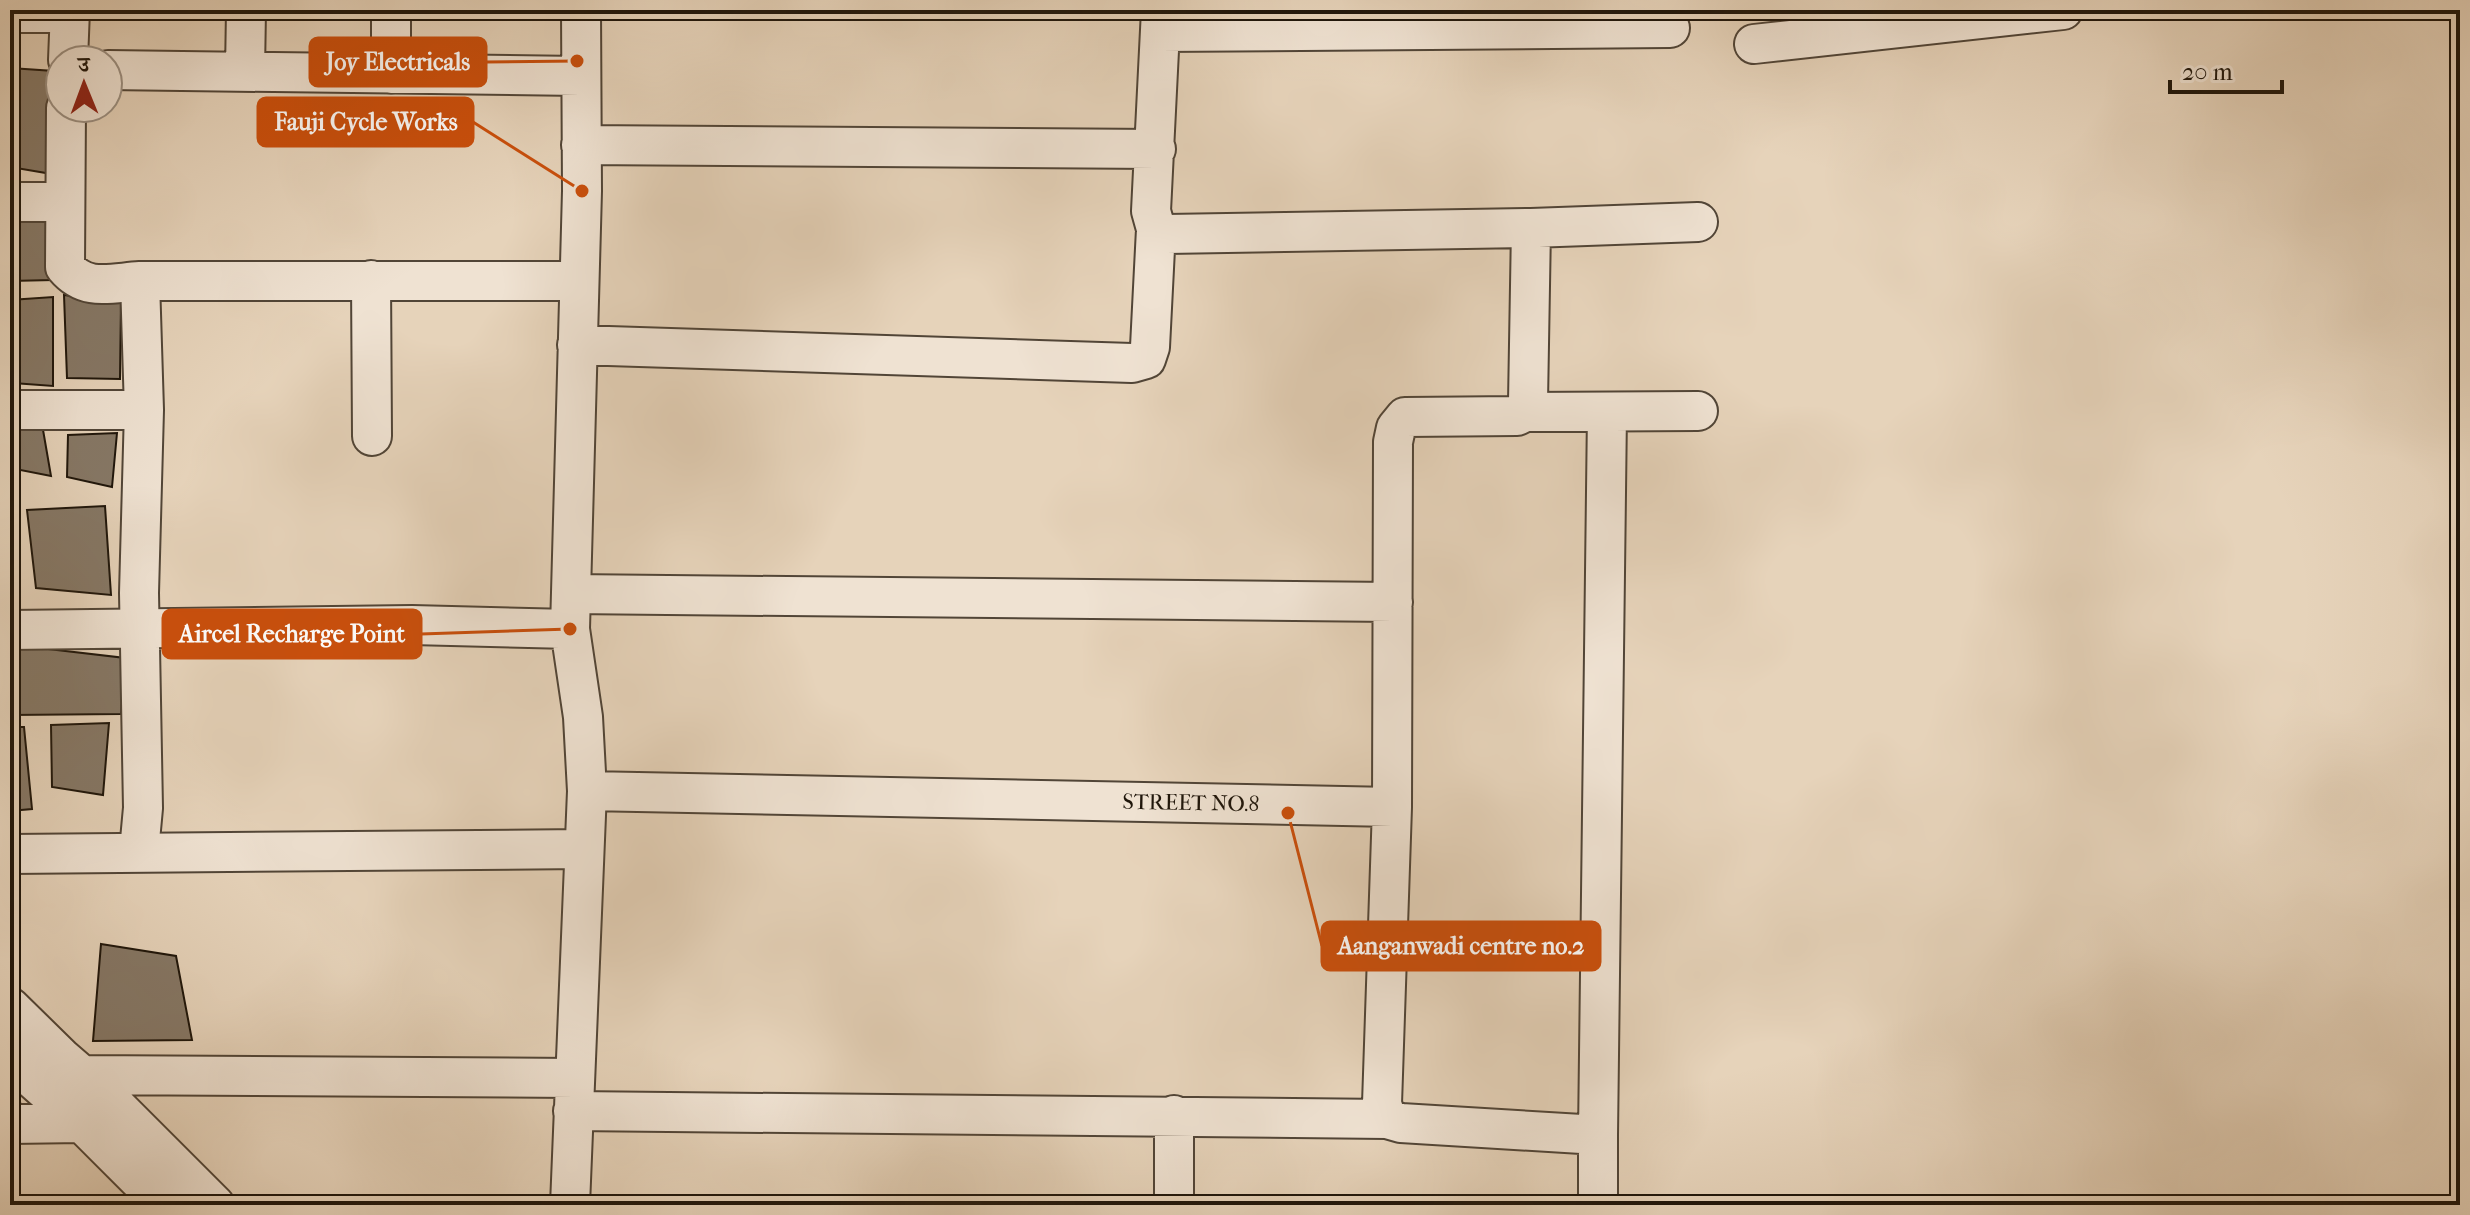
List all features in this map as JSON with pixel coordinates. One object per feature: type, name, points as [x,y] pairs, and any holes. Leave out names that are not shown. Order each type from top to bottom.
[{"type":"street","points":[[245,71],[246,10]]},
{"type":"street","points":[[391,10],[391,74]]},
{"type":"street","points":[[570,1205],[587,791],[583,717],[570,611],[579,281],[581,10]]},
{"type":"street","points":[[1754,44],[2063,10]]},
{"type":"street","points":[[10,13],[70,12],[69,44]]},
{"type":"street","points":[[577,345],[1132,363],[1146,359],[1150,347],[1156,229],[1151,211],[1161,21],[1670,28]]},
{"type":"street","points":[[124,70],[580,76]]},
{"type":"street","points":[[66,124],[65,267],[76,280],[85,284],[140,281],[579,281]]},
{"type":"street","points":[[581,145],[1156,149]]},
{"type":"street","points":[[10,202],[64,202]]},
{"type":"street","points":[[1156,229],[1167,234],[1698,222]]},
{"type":"street","points":[[1525,412],[1528,402],[1531,228]]},
{"type":"street","points":[[371,280],[372,436]]},
{"type":"street","points":[[139,851],[143,808],[139,630],[144,410],[140,281]]},
{"type":"street","points":[[10,410],[144,410]]},
{"type":"street","points":[[1387,1119],[1382,1104],[1392,807],[1393,442],[1396,428],[1405,417],[1517,416],[1525,412],[1698,411]]},
{"type":"street","points":[[1598,1205],[1607,412]]},
{"type":"street","points":[[10,630],[412,625],[570,611],[1393,602]]},
{"type":"street","name":"STREET NO.8","points":[[587,791],[1392,807]]},
{"type":"street","points":[[10,854],[583,849]]},
{"type":"street","points":[[10,1007],[107,1097],[215,1205]]},
{"type":"street","points":[[10,1059],[82,1123],[164,1205]]},
{"type":"street","points":[[81,1075],[1174,1115],[1387,1119],[1401,1123],[1598,1135]]},
{"type":"street","points":[[1174,1115],[1174,1205]]},
{"type":"street","points":[[10,1124],[82,1123]]},
{"type":"building","points":[[10,68],[44,70],[44,124],[50,124],[46,173],[10,167]]},
{"type":"building","points":[[47,215],[53,280],[10,281],[10,218]]},
{"type":"building","points":[[64,295],[121,302],[120,379],[67,378]]},
{"type":"building","points":[[53,297],[53,386],[13,383],[10,380],[10,300]]},
{"type":"building","points":[[42,424],[51,476],[10,468],[10,426]]},
{"type":"building","points":[[117,433],[112,487],[67,477],[68,435]]},
{"type":"building","points":[[105,506],[111,595],[36,588],[27,510]]},
{"type":"building","points":[[14,645],[125,658],[121,714],[10,715]]},
{"type":"building","points":[[109,723],[103,795],[52,787],[51,725]]},
{"type":"building","points":[[10,727],[24,727],[32,809],[10,811]]},
{"type":"building","points":[[101,944],[176,956],[192,1040],[93,1041]]},
{"type":"building","points":[[10,1092],[22,1105],[10,1105]]},
{"type":"place","name":"Joy Electricals","points":[[577,61]]},
{"type":"place","name":"Fauji Cycle Works","points":[[582,191]]},
{"type":"place","name":"Aircel Recharge Point","points":[[570,629]]},
{"type":"place","name":"Aanganwadi centre no.2","points":[[1288,813]]}]
